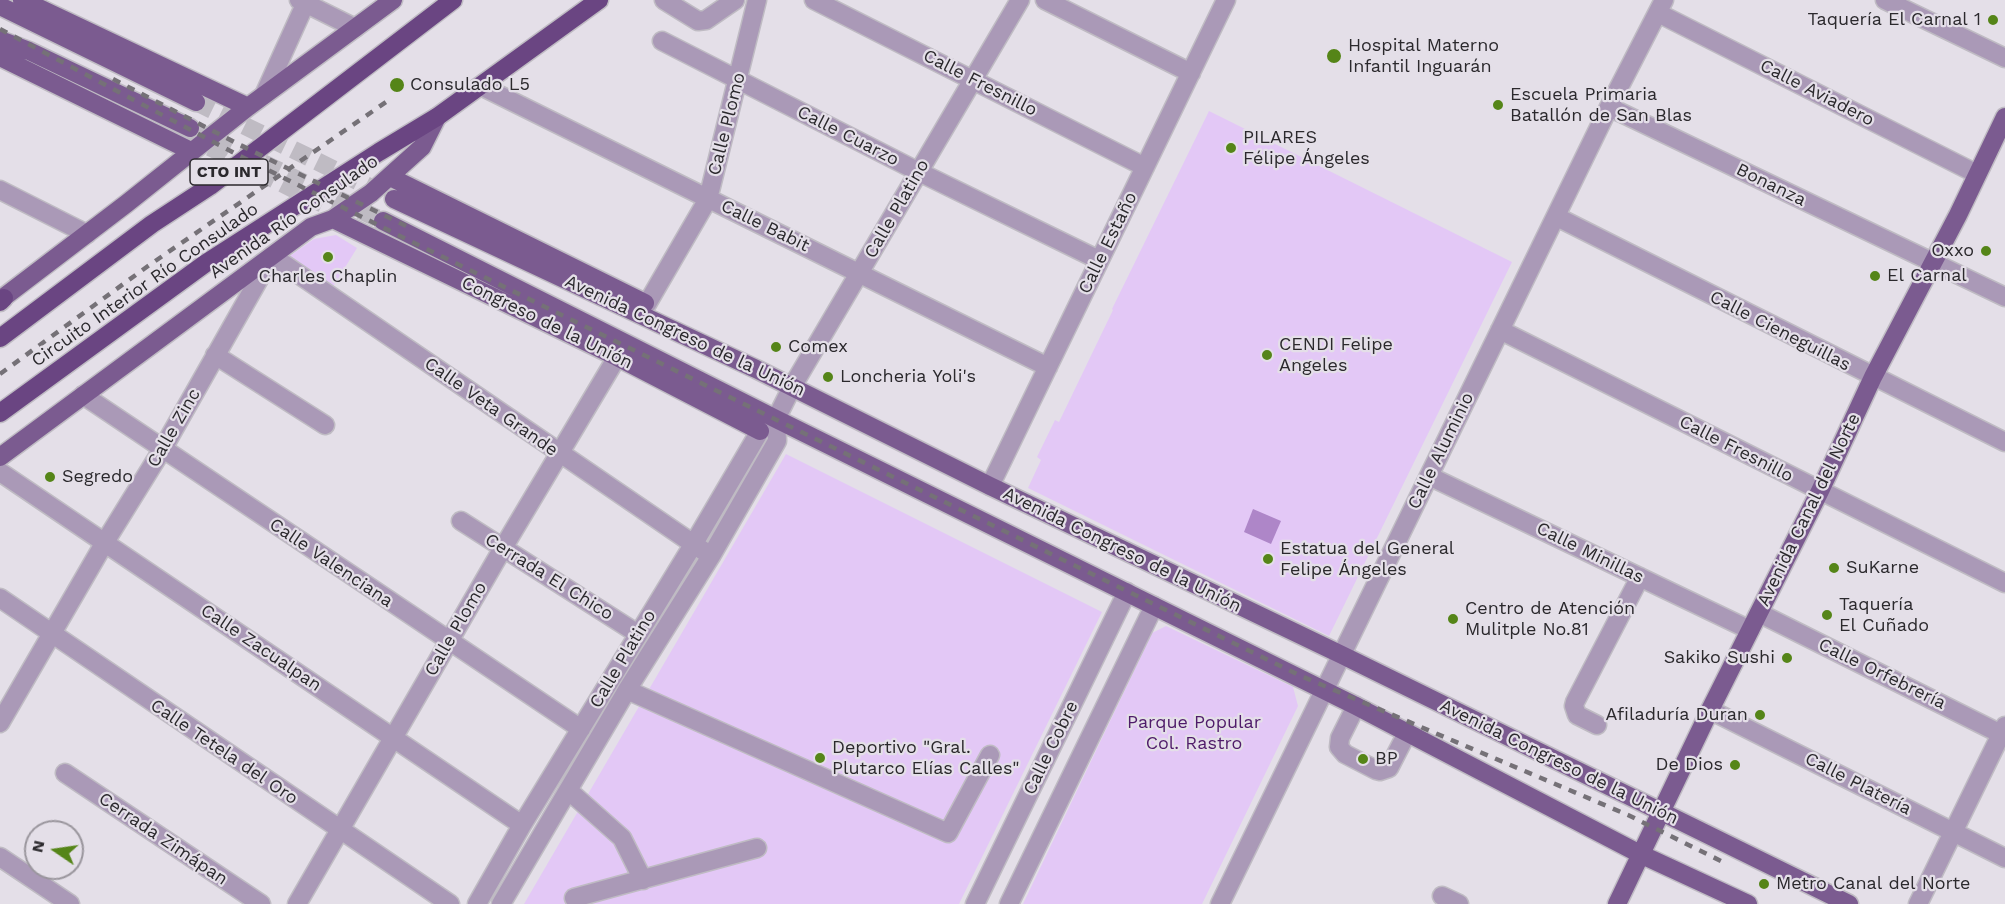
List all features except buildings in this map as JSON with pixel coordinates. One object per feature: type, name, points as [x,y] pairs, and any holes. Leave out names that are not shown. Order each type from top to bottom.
[{"type":"highway","name":"CTO INT","points":[[0,338],[152,224],[210,186],[453,0]]},
{"type":"highway","name":"Avenida Río Consulado","points":[[437,117],[599,0]]},
{"type":"highway","name":"Circuito Interior Río Consulado","points":[[0,413],[206,263],[437,117]]},
{"type":"main road","points":[[22,0],[248,107]]},
{"type":"main road","name":"CTO INT","points":[[1,300],[87,234],[189,138],[248,107],[393,0]]},
{"type":"main road","points":[[0,6],[196,102]]},
{"type":"main road","points":[[0,40],[29,51],[189,138]]},
{"type":"main road","points":[[2,57],[189,138]]},
{"type":"main road","name":"Avenida Río Consulado","points":[[0,457],[311,227],[333,219],[371,193],[422,147],[437,117]]},
{"type":"main road","name":"Avenida Canal del Norte","points":[[1617,904],[1710,710],[1820,491],[1873,377],[1977,174],[2000,138],[2005,117]]},
{"type":"main road","points":[[390,177],[733,347],[756,369]]},
{"type":"main road","name":"Avenida Congreso de la Unión","points":[[394,199],[756,369],[990,486],[1342,655],[1849,904]]},
{"type":"main road","name":"Congreso de la Unión","points":[[333,219],[617,357],[760,431]]},
{"type":"main road","name":"Avenida Congreso de la Unión","points":[[381,227],[1127,592],[1356,706],[1640,854],[1748,904]]},
{"type":"street","points":[[675,2],[694,20],[702,21],[735,0]]},
{"type":"street","name":"Calle Plomo","points":[[647,304],[708,199],[757,0]]},
{"type":"street","name":"Calle Fresnillo","points":[[814,0],[1145,166]]},
{"type":"street","name":"Calle Platino","points":[[477,904],[522,825],[760,431],[776,419],[792,387],[1020,0]]},
{"type":"street","points":[[1045,0],[1191,73]]},
{"type":"street","name":"Calle Estaño","points":[[990,486],[1226,0]]},
{"type":"street","points":[[1885,0],[2005,58]]},
{"type":"street","points":[[264,95],[304,1],[355,28]]},
{"type":"street","name":"Calle Aluminio","points":[[1220,904],[1609,107],[1661,6]]},
{"type":"street","name":"Calle Aviadero","points":[[1661,6],[1977,174]]},
{"type":"street","name":"Calle Cuarzo","points":[[662,41],[1099,260]]},
{"type":"street","name":"Calle Babit","points":[[481,86],[1048,367]]},
{"type":"street","name":"Bonanza","points":[[1609,107],[2005,297]]},
{"type":"street","points":[[0,190],[87,234]]},
{"type":"street","name":"Calle Cieneguillas","points":[[1557,217],[2005,442]]},
{"type":"street","name":"Calle Zinc","points":[[0,723],[105,542],[162,450],[272,256]]},
{"type":"street","name":"Calle Veta Grande","points":[[272,256],[711,556]]},
{"type":"street","name":"Calle Fresnillo","points":[[1500,330],[2005,583]]},
{"type":"street","points":[[215,355],[325,425]]},
{"type":"street","name":"Calle Plomo","points":[[297,904],[448,642],[617,357]]},
{"type":"street","name":"Calle Valenciana","points":[[83,395],[448,642],[581,729]]},
{"type":"street","name":"Calle Platino","points":[[501,904],[627,690],[711,556],[777,441],[776,419]]},
{"type":"street","name":"Calle Zacualpan","points":[[0,472],[522,825]]},
{"type":"street","name":"Calle Minillas","points":[[1430,476],[1750,630]]},
{"type":"street","name":"Cerrada El Chico","points":[[461,521],[638,634]]},
{"type":"street","points":[[1597,725],[1576,714],[1575,702],[1640,577]]},
{"type":"street","name":"Calle Cobre","points":[[975,904],[1127,592]]},
{"type":"street","name":"Calle Tetela del Oro","points":[[0,598],[450,904]]},
{"type":"street","name":"Calle Cobre","points":[[1009,904],[1154,606]]},
{"type":"street","name":"Calle Orfebrería","points":[[1759,613],[2004,732]]},
{"type":"street","points":[[627,690],[948,833],[990,755]]},
{"type":"street","points":[[1356,706],[1340,738],[1339,747],[1345,754],[1376,770],[1389,768],[1407,733]]},
{"type":"street","name":"Calle Platería","points":[[1710,710],[2005,858]]},
{"type":"street","points":[[1918,904],[2004,732]]},
{"type":"street","name":"Cerrada Zimápan","points":[[65,773],[261,904]]},
{"type":"street","points":[[568,790],[622,838],[643,880]]},
{"type":"street","points":[[574,898],[757,848]]},
{"type":"street","points":[[0,857],[45,897],[70,904]]},
{"type":"street","points":[[1442,896],[1459,904]]},
{"type":"green space","points":[[1209,111],[1512,262],[1329,636],[1028,488],[1041,460],[1037,457],[1055,420],[1059,422]]},
{"type":"green space","points":[[336,235],[357,248],[333,287],[287,258],[314,239]]},
{"type":"green space","name":"Deportivo \"Gral. Plutarco Elías Calles\"","points":[[786,454],[1102,612],[959,904],[524,904]]},
{"type":"green space","name":"Parque Popular Col. Rastro","points":[[1166,626],[1293,687],[1298,706],[1202,904],[1023,904],[1152,633]]},
{"type":"shaded area","points":[[1253,509],[1281,521],[1271,544],[1244,532]]},
{"type":"tunnel","points":[[196,102],[394,199]]},
{"type":"tunnel","points":[[190,128],[383,221]]},
{"type":"tunnel","points":[[186,135],[353,219]]},
{"type":"railway","points":[[0,29],[236,154],[402,237],[1301,676],[1628,815],[1721,861]]},
{"type":"railway","points":[[113,79],[240,145],[408,227]]},
{"type":"railway","points":[[0,374],[148,266],[389,100]]},
{"type":"place","name":"Taquería El Carnal 1","points":[[1993,20]]},
{"type":"place","name":"Hospital Materno Infantil Inguarán","points":[[1334,56]]},
{"type":"place","name":"Consulado L5","points":[[397,85]]},
{"type":"place","name":"Escuela Primaria Batallón de San Blas","points":[[1498,105]]},
{"type":"place","name":"PILARES Félipe Ángeles","points":[[1231,148]]},
{"type":"place","name":"Oxxo","points":[[1986,251]]},
{"type":"place","name":"Charles Chaplin","points":[[328,257]]},
{"type":"place","name":"El Carnal","points":[[1875,276]]},
{"type":"place","name":"Comex","points":[[776,347]]},
{"type":"place","name":"CENDI Felipe Angeles","points":[[1267,355]]},
{"type":"place","name":"Loncheria Yoli's","points":[[828,377]]},
{"type":"place","name":"Segredo","points":[[50,477]]},
{"type":"place","name":"Estatua del General Felipe Ángeles","points":[[1268,559]]},
{"type":"place","name":"SuKarne","points":[[1834,568]]},
{"type":"place","name":"Taquería El Cuñado","points":[[1827,615]]},
{"type":"place","name":"Centro de Atención Mulitple No.81","points":[[1453,619]]},
{"type":"place","name":"Sakiko Sushi","points":[[1787,658]]},
{"type":"place","name":"Afiladuría Duran","points":[[1760,715]]},
{"type":"place","name":"Deportivo \"Gral. Plutarco Elías Calles\"","points":[[820,758]]},
{"type":"place","name":"BP","points":[[1363,759]]},
{"type":"place","name":"De Dios","points":[[1735,765]]},
{"type":"place","name":"Metro Canal del Norte","points":[[1764,884]]}]
